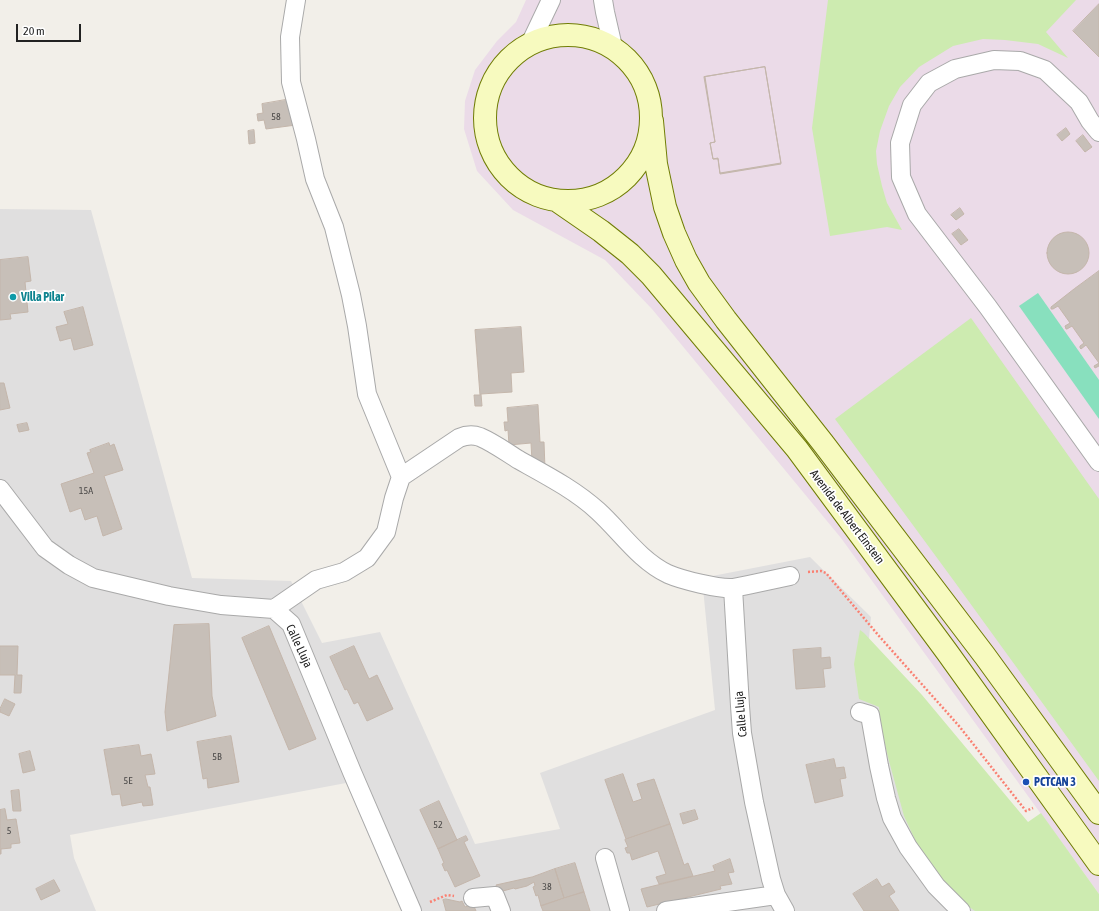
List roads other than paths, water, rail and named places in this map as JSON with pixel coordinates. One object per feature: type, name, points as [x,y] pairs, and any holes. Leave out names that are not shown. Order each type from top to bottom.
[{"type":"main road","points":[[652,121],[648,143],[638,164],[624,182],[603,195],[582,201],[559,202],[536,196],[518,185],[506,174],[496,161],[487,142],[484,123],[486,100],[493,80],[508,60],[531,42],[547,36],[569,34],[589,37],[613,46],[630,62],[643,81],[650,99],[656,164],[665,207],[674,233],[686,260],[699,283],[985,656],[1099,813]]},
{"type":"main road","name":"Avenida de Albert Einstein","points":[[559,202],[601,231],[630,254],[652,275],[797,449],[947,652],[1099,864]]},
{"type":"street","points":[[296,0],[290,37],[291,82],[315,179],[334,227],[352,295],[367,394],[401,477]]},
{"type":"street","points":[[531,42],[551,0]]},
{"type":"street","points":[[603,0],[613,46]]},
{"type":"street","points":[[1099,132],[1090,121],[1079,102],[1045,70],[1020,61],[994,60],[955,69],[929,83],[912,105],[900,143],[901,177],[917,214],[988,307],[1099,462]]},
{"type":"street","points":[[0,489],[45,548],[69,565],[93,578],[221,605],[274,609],[316,580],[344,572],[366,558],[386,532],[394,498],[401,477],[459,438],[471,435],[491,443],[586,501],[598,511],[644,558],[657,568],[669,574],[712,586],[733,588],[790,576]]},
{"type":"street","name":"Calle Lluja","points":[[733,588],[742,733],[754,802],[771,879],[776,895],[785,911]]},
{"type":"street","name":"Calle Lluja","points":[[274,609],[291,624],[352,772],[412,910]]},
{"type":"street","points":[[860,712],[870,715],[884,792],[892,818],[908,847],[936,886],[961,911]]},
{"type":"street","points":[[605,858],[620,911]]},
{"type":"street","points":[[666,911],[776,895]]},
{"type":"street","points":[[473,898],[495,896],[501,911]]},
{"type":"place","name":"Villa Pilar","points":[[13,297]]},
{"type":"place","name":"PCTCAN 3","points":[[1026,782]]}]
